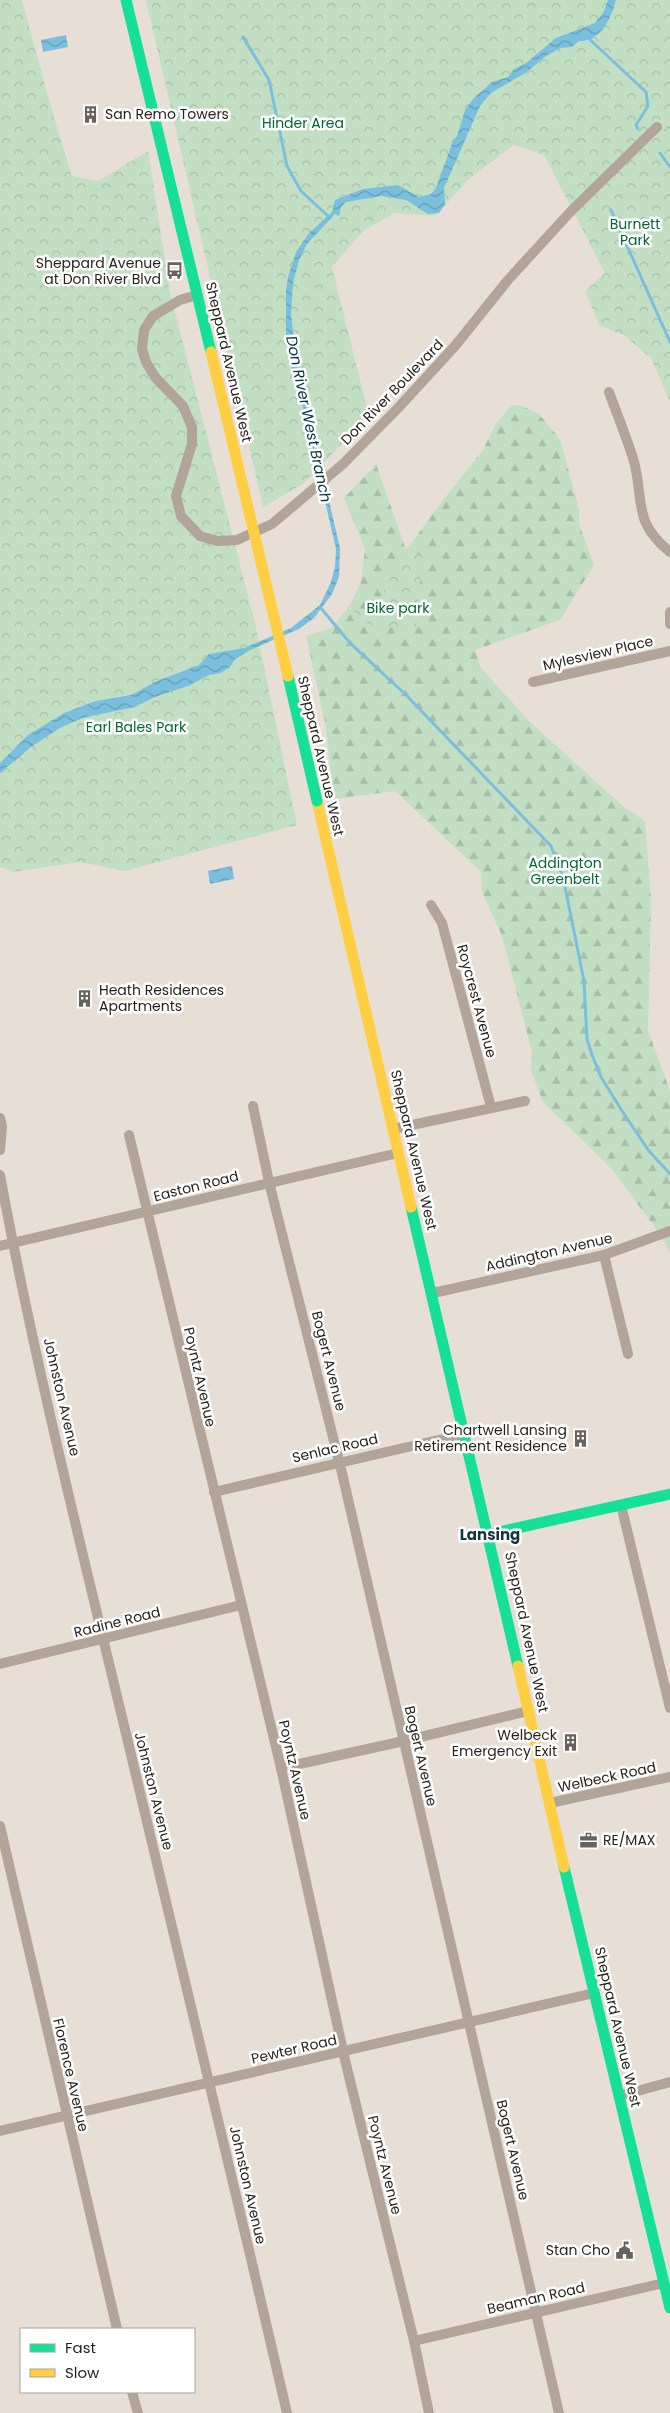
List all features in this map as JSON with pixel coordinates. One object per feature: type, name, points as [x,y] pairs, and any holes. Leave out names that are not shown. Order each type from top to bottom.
[{"type":"main road","name":"Sheppard Avenue West","points":[[126,0],[317,801],[392,1129],[433,1293],[464,1434],[490,1534],[528,1711],[670,2308]]},
{"type":"main road","points":[[490,1534],[670,1494]]},
{"type":"street","name":"Don River Boulevard","points":[[197,294],[180,300],[152,316],[144,330],[142,350],[146,362],[155,376],[183,406],[192,427],[192,444],[176,496],[181,516],[200,536],[217,541],[237,540],[272,524],[339,467],[398,408],[455,346],[508,280],[572,210],[657,127]]},
{"type":"street","points":[[609,392],[633,459],[643,519],[651,533],[670,552]]},
{"type":"street","points":[[670,612],[670,624]]},
{"type":"street","name":"Mylesview Place","points":[[533,682],[670,651]]},
{"type":"street","name":"Roycrest Avenue","points":[[431,905],[442,923],[491,1107]]},
{"type":"street","points":[[392,1129],[524,1101]]},
{"type":"street","name":"Bogert Avenue","points":[[253,1106],[270,1182],[340,1462],[559,2413]]},
{"type":"street","points":[[0,1118],[2,1126],[0,1150]]},
{"type":"street","name":"Poyntz Avenue","points":[[129,1135],[281,1768],[344,2052],[414,2341],[429,2413]]},
{"type":"street","name":"Easton Road","points":[[0,1246],[148,1213],[270,1182],[398,1153]]},
{"type":"street","name":"Johnston Avenue","points":[[0,1175],[12,1243],[104,1640],[287,2413]]},
{"type":"street","name":"Addington Avenue","points":[[433,1293],[604,1255],[670,1231]]},
{"type":"street","points":[[604,1255],[628,1354]]},
{"type":"street","name":"Senlac Road","points":[[214,1492],[464,1434]]},
{"type":"street","points":[[621,1505],[670,1708]]},
{"type":"street","name":"Radine Road","points":[[0,1664],[241,1605]]},
{"type":"street","points":[[281,1768],[528,1711]]},
{"type":"street","name":"Welbeck Road","points":[[550,1803],[670,1777]]},
{"type":"street","name":"Florence Avenue","points":[[0,1826],[117,2328]]},
{"type":"street","name":"Pewter Road","points":[[0,2131],[594,1993]]},
{"type":"street","points":[[619,2096],[670,2082]]},
{"type":"street","name":"Beaman Road","points":[[414,2341],[664,2283]]},
{"type":"street","points":[[132,2393],[138,2413]]},
{"type":"green space","name":"Earl Bales Park","points":[[0,0],[22,0],[72,176],[98,181],[148,151],[170,292],[255,623],[297,825],[125,871],[80,862],[13,872],[0,867]]},
{"type":"green space","name":"Hinder Area","points":[[146,0],[670,0],[670,402],[651,358],[625,336],[599,325],[585,291],[605,273],[544,155],[514,145],[470,178],[435,216],[395,213],[364,230],[332,267],[369,416],[303,484],[263,507]]},
{"type":"green space","name":"Addington Greenbelt","points":[[512,405],[522,406],[539,414],[560,439],[579,509],[579,524],[594,565],[560,620],[475,650],[481,668],[530,722],[624,807],[645,821],[651,901],[648,1030],[670,1091],[670,1253],[662,1237],[611,1168],[543,1102],[531,1071],[532,1052],[502,936],[482,892],[481,872],[395,791],[336,799],[332,786],[326,727],[306,636],[332,628],[350,605],[361,582],[365,549],[344,498],[376,464],[406,550],[483,450],[495,425]]},
{"type":"green space","name":"Bike park","points":[[399,554],[422,555],[416,631],[370,625],[357,617],[354,609],[374,616]]},
{"type":"water","name":"Don River West Branch","points":[[608,0],[616,0],[608,21],[599,33],[587,40],[579,41],[572,47],[561,48],[546,56],[527,72],[491,93],[480,106],[444,188],[445,205],[439,213],[428,214],[406,200],[381,196],[346,202],[341,207],[339,216],[335,214],[307,244],[299,260],[293,283],[291,313],[296,360],[340,548],[339,577],[332,594],[314,618],[299,629],[250,650],[235,659],[230,667],[221,673],[209,675],[188,686],[155,697],[135,707],[82,718],[60,728],[31,747],[0,773],[0,763],[28,735],[64,713],[96,701],[131,695],[157,681],[199,665],[209,654],[244,648],[291,628],[320,605],[331,582],[335,567],[336,549],[305,414],[291,366],[286,335],[286,290],[296,252],[309,233],[332,212],[335,200],[363,189],[398,185],[419,197],[431,194],[436,188],[453,141],[457,136],[465,110],[472,100],[492,82],[508,77],[514,69],[526,63],[556,38],[595,23],[603,13]]},
{"type":"water","points":[[66,35],[68,47],[43,52],[41,40]]},
{"type":"water","points":[[232,866],[234,879],[210,884],[208,871]]},
{"type":"waterway","points":[[243,37],[269,80],[287,166],[301,191],[329,217]]},
{"type":"waterway","points":[[587,37],[646,92],[648,106],[636,125],[638,129]]},
{"type":"waterway","points":[[660,153],[670,167]]},
{"type":"waterway","points":[[611,210],[670,342]]},
{"type":"waterway","points":[[320,607],[350,643],[406,695],[551,846],[563,877],[584,981],[587,1039],[592,1055],[601,1077],[624,1114],[649,1151],[670,1174]]},
{"type":"traffic: fast","points":[[126,0],[211,352]]},
{"type":"traffic: fast","points":[[288,676],[317,801]]},
{"type":"traffic: fast","points":[[411,1207],[518,1666]]},
{"type":"traffic: fast","points":[[490,1534],[670,1494]]},
{"type":"traffic: fast","points":[[564,1867],[670,2308]]},
{"type":"traffic: slow","points":[[211,352],[288,676]]},
{"type":"traffic: slow","points":[[317,801],[411,1207]]},
{"type":"traffic: slow","points":[[518,1666],[564,1867]]},
{"type":"place","name":"San Remo Towers","points":[[91,114]]},
{"type":"place","name":"Sheppard Avenue at Don River Blvd","points":[[175,271]]},
{"type":"place","name":"Heath Residences Apartments","points":[[85,998]]},
{"type":"place","name":"Chartwell Lansing Retirement Residence","points":[[581,1438]]},
{"type":"place","name":"Welbeck Emergency Exit","points":[[571,1743]]},
{"type":"place","name":"RE/MAX","points":[[589,1840]]},
{"type":"place","name":"Stan Cho","points":[[624,2250]]},
{"type":"district","name":"Lansing","points":[[490,1534]]},
{"type":"park label","name":"Burnett Park","points":[[635,232]]}]
